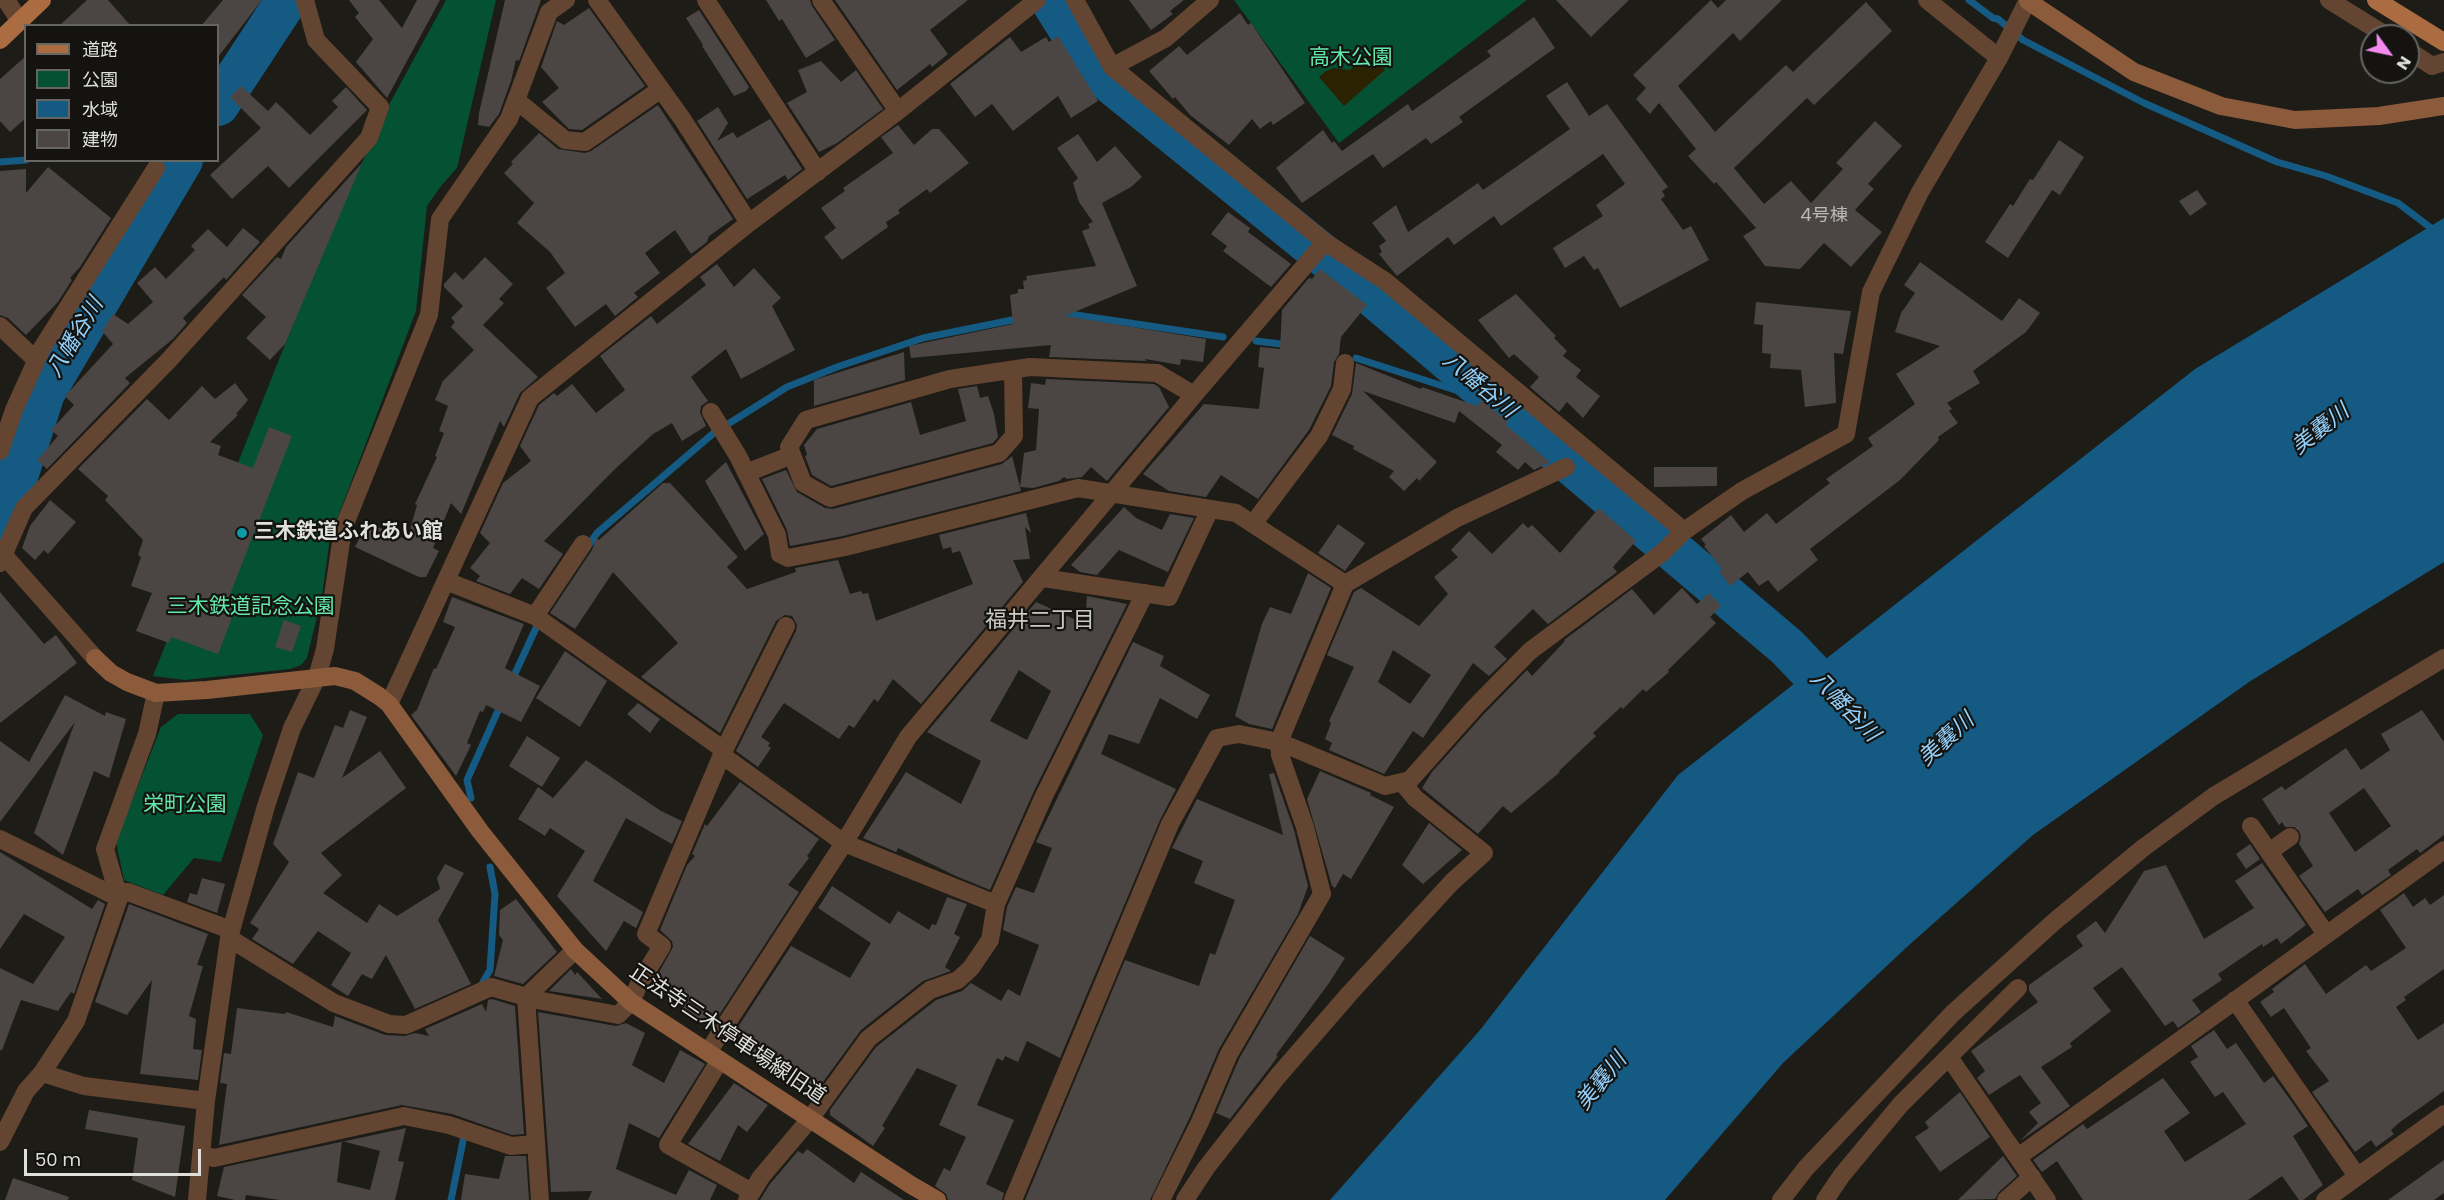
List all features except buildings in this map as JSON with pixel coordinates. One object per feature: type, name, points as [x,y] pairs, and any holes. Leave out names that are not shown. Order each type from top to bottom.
[{"type":"main road","points":[[0,40],[42,0]]},
{"type":"main road","points":[[2376,0],[2444,42]]},
{"type":"street","points":[[6,0],[19,20]]},
{"type":"street","points":[[305,0],[316,40],[380,107],[369,138],[170,360],[24,508],[2,557],[111,673],[156,693],[250,686],[335,676],[355,681],[389,704],[530,398],[749,223],[898,111],[1036,1]]},
{"type":"street","points":[[196,1200],[206,1101],[230,934],[266,806],[292,728],[316,677],[331,617],[343,529],[429,315],[440,219],[509,119],[549,12],[566,0]]},
{"type":"street","points":[[597,0],[661,89],[749,223]]},
{"type":"street","points":[[706,0],[818,172]]},
{"type":"street","points":[[821,0],[898,111]]},
{"type":"street","points":[[1075,0],[1112,67],[1325,242],[1385,281],[1684,531]]},
{"type":"street","points":[[1112,67],[1166,38],[1210,0]]},
{"type":"street","points":[[1927,0],[2001,55]]},
{"type":"street","points":[[1013,1200],[1170,824],[1216,738],[1239,734],[1279,742],[1384,786],[1410,780],[1475,707],[1530,651],[1662,553],[1684,531],[1742,491],[1846,434],[1871,292],[1920,192],[2001,55],[2027,0],[2134,72],[2221,106],[2295,120],[2379,116],[2444,106]]},
{"type":"street","points":[[2330,0],[2368,24]]},
{"type":"street","points":[[2420,58],[2432,66],[2444,62]]},
{"type":"street","points":[[516,100],[565,140],[585,142],[661,89]]},
{"type":"street","points":[[0,451],[14,410],[42,348],[156,168]]},
{"type":"street","points":[[1145,593],[1044,796],[996,904],[990,940],[971,968],[958,980],[930,990],[868,1039],[810,1119],[761,1177],[750,1196],[668,1145],[714,1056],[908,737],[1325,242]]},
{"type":"street","points":[[0,326],[36,360]]},
{"type":"street","points":[[1253,524],[1319,436],[1342,389],[1345,363]]},
{"type":"street","points":[[1013,370],[1014,436],[999,453],[830,498],[803,483],[789,447],[807,420],[950,379],[1029,367],[1157,373],[1194,395]]},
{"type":"street","points":[[711,412],[746,473],[777,535],[780,554],[788,558],[845,547],[1078,488],[1236,513],[1345,584]]},
{"type":"street","points":[[746,473],[792,455]]},
{"type":"street","points":[[1161,1200],[1200,1122],[1229,1054],[1322,894],[1305,827],[1280,755],[1279,742],[1345,584],[1457,518],[1566,467]]},
{"type":"street","points":[[1043,578],[1168,597],[1210,509]]},
{"type":"street","points":[[535,616],[583,544]]},
{"type":"street","points":[[446,581],[535,616],[844,843],[996,904]]},
{"type":"street","points":[[0,839],[118,895],[128,892],[230,934],[334,1003],[389,1024],[406,1025],[491,987],[526,997],[618,1015],[631,1002],[662,946],[646,934],[723,753],[786,626]]},
{"type":"street","points":[[1780,1200],[1806,1168],[1953,1012],[2055,921],[2143,848],[2214,796],[2444,658]]},
{"type":"street","points":[[0,1142],[26,1091],[42,1073],[76,1021],[118,895],[105,849],[147,734],[156,693]]},
{"type":"street","name":"正法寺三木停車場線旧道","points":[[389,704],[480,831],[575,950],[631,1002],[938,1200]]},
{"type":"street","points":[[1185,1200],[1206,1168],[1285,1068],[1436,899],[1484,853],[1415,798],[1402,782]]},
{"type":"street","points":[[2252,826],[2326,934]]},
{"type":"street","points":[[2269,852],[2290,837]]},
{"type":"street","points":[[2018,1157],[2444,850]]},
{"type":"street","points":[[526,997],[575,950]]},
{"type":"street","points":[[1825,1200],[1842,1175],[1901,1104],[2018,988]]},
{"type":"street","points":[[526,997],[540,1200]]},
{"type":"street","points":[[2235,1000],[2357,1176]]},
{"type":"street","points":[[1949,1057],[2047,1200]]},
{"type":"street","points":[[42,1073],[84,1086],[206,1101]]},
{"type":"street","points":[[2325,1200],[2444,1114]]},
{"type":"street","points":[[202,1155],[214,1158],[404,1116],[449,1125],[511,1146],[536,1144]]},
{"type":"street","points":[[2006,1200],[2032,1177]]},
{"type":"green space","name":"三木鉄道記念公園","points":[[446,0],[496,0],[457,168],[427,206],[416,311],[330,538],[322,596],[307,658],[301,665],[290,669],[185,680],[153,676],[333,224],[391,101]]},
{"type":"green space","name":"高木公園","points":[[1234,0],[1527,0],[1339,143]]},
{"type":"green space","name":"栄町公園","points":[[178,714],[250,714],[263,735],[221,862],[194,858],[163,895],[124,880],[116,842],[161,727]]},
{"type":"sand","points":[[1371,52],[1385,70],[1344,106],[1319,77],[1334,68],[1350,70]]},
{"type":"water","name":"美嚢川","points":[[2444,218],[2444,562],[2249,682],[2033,835],[1908,946],[1783,1063],[1665,1200],[1330,1200],[1480,1030],[1678,775],[2195,369]]},
{"type":"waterway","name":"八幡谷川","points":[[219,103],[287,0]]},
{"type":"waterway","name":"八幡谷川","points":[[1051,0],[1095,70],[1355,281],[1787,647],[1849,712]]},
{"type":"waterway","points":[[1969,0],[1993,18],[1998,19],[2023,40],[2144,103],[2277,162],[2326,176],[2398,203],[2444,238]]},
{"type":"waterway","points":[[0,162],[24,160]]},
{"type":"waterway","name":"八幡谷川","points":[[0,529],[44,393],[181,162]]},
{"type":"waterway","points":[[1063,313],[1223,337]]},
{"type":"waterway","points":[[728,424],[787,387],[837,367],[923,338],[1022,318]]},
{"type":"waterway","points":[[1256,341],[1289,345]]},
{"type":"waterway","points":[[1356,358],[1477,397],[1485,391]]},
{"type":"waterway","points":[[586,549],[597,533],[716,431]]},
{"type":"waterway","points":[[512,680],[536,628]]},
{"type":"waterway","points":[[471,798],[467,780],[501,704]]},
{"type":"waterway","points":[[483,982],[490,970],[495,894],[490,867]]},
{"type":"waterway","points":[[451,1200],[464,1136]]},
{"type":"place","name":"三木鉄道ふれあい館","points":[[242,533]]},
{"type":"district","name":"福井二丁目","points":[[1040,621]]}]
